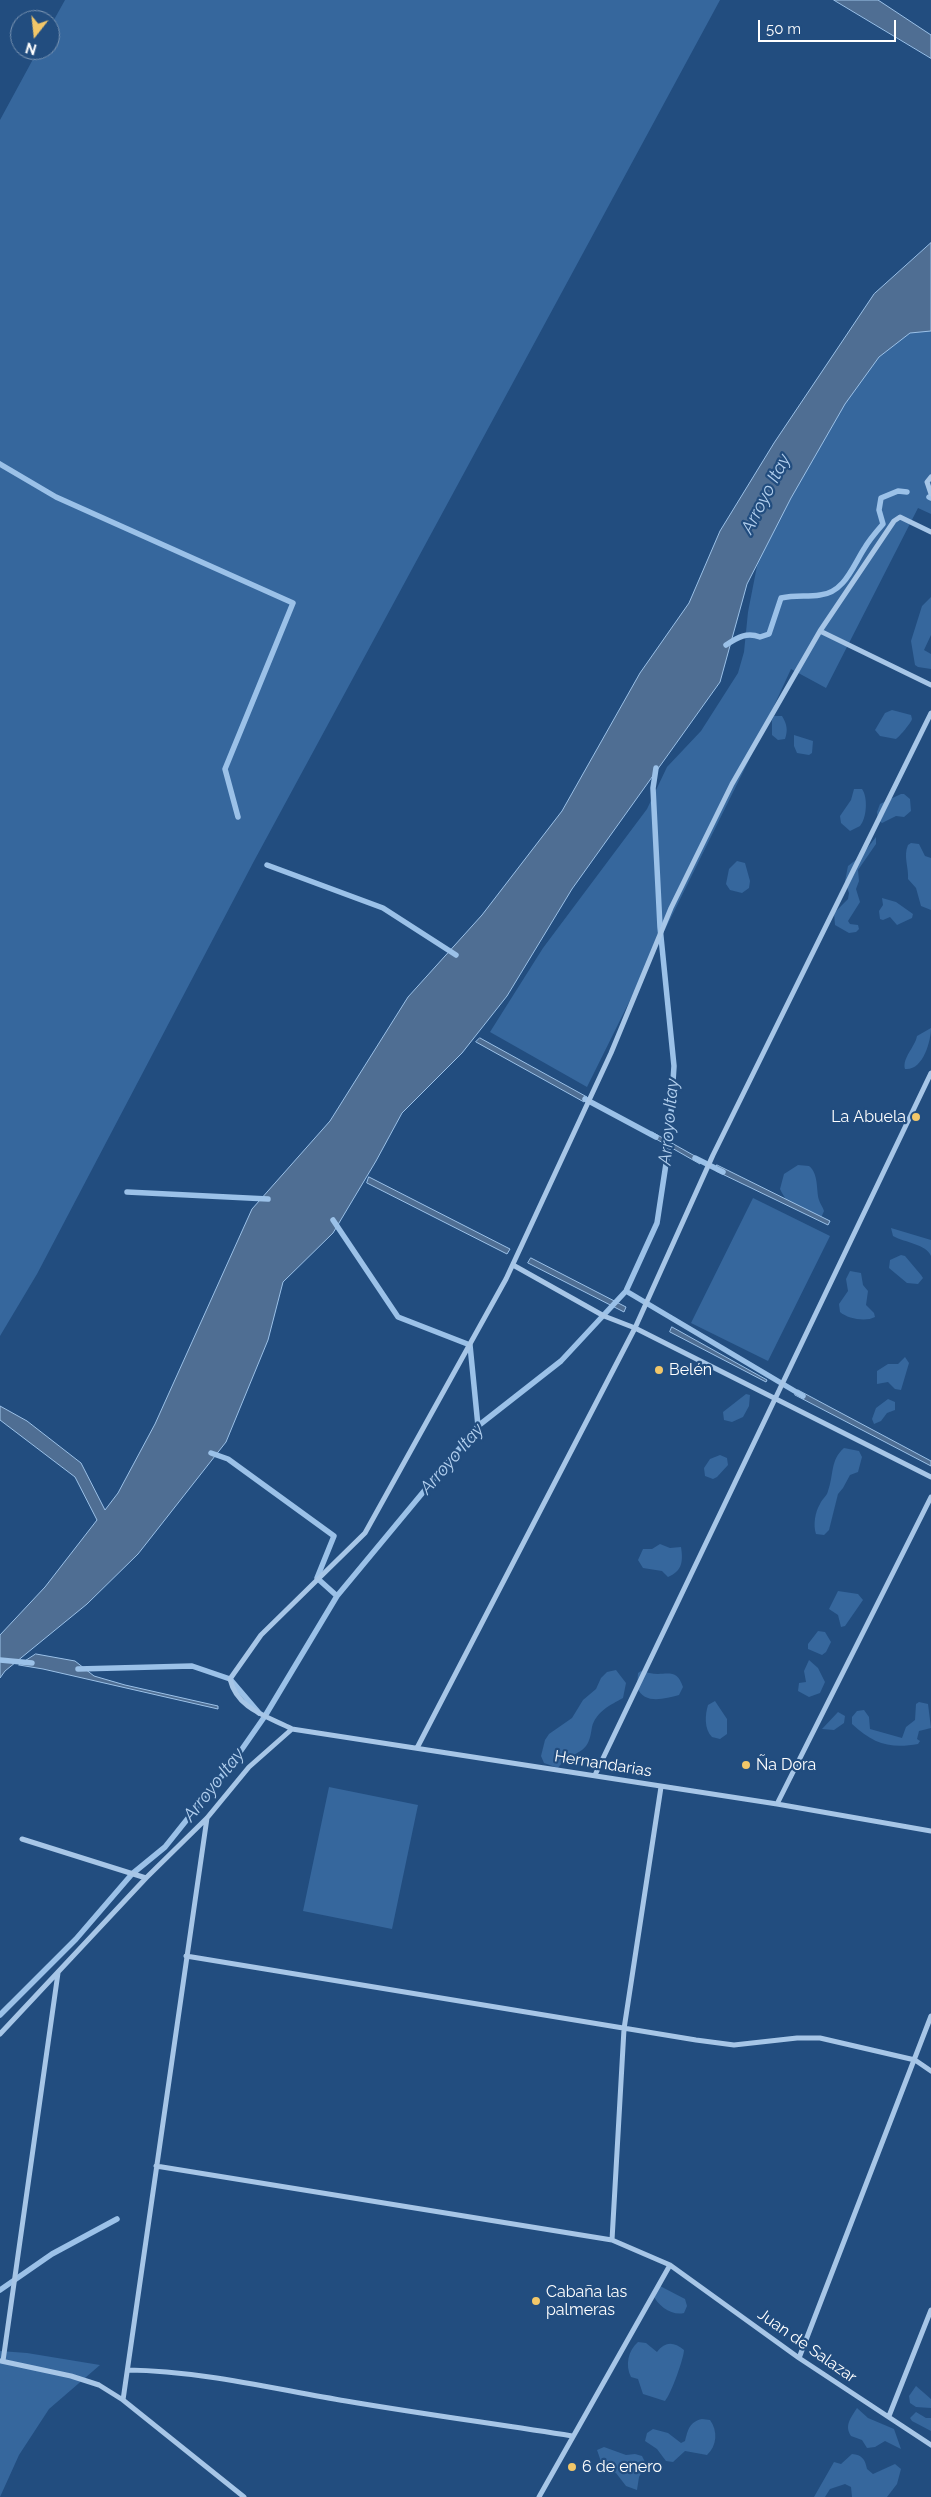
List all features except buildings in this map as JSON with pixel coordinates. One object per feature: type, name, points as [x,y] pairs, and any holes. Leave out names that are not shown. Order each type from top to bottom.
[{"type":"street","points":[[931,477],[927,482],[931,494]]},
{"type":"street","points":[[931,532],[900,517],[894,521],[820,631],[732,784],[671,908],[611,1053],[513,1264],[604,1316],[635,1328],[931,1477]]},
{"type":"street","points":[[820,631],[931,685]]},
{"type":"street","points":[[417,1748],[635,1328],[713,1155],[931,713]]},
{"type":"street","points":[[595,1775],[931,1073]]},
{"type":"street","name":"Hernandarias","points":[[513,1264],[365,1532],[261,1635],[230,1679],[232,1689],[239,1700],[292,1729],[777,1804],[931,1831]]},
{"type":"street","points":[[777,1804],[931,1497]]},
{"type":"street","points":[[0,2034],[146,1878],[207,1818],[249,1767],[292,1729]]},
{"type":"street","points":[[612,2240],[624,2029],[661,1787]]},
{"type":"street","points":[[123,2400],[207,1818]]},
{"type":"street","points":[[22,1839],[146,1878]]},
{"type":"street","points":[[186,1956],[624,2029],[734,2045],[797,2038],[820,2038],[914,2060],[931,2071]]},
{"type":"street","points":[[58,1972],[2,2361],[71,2376],[99,2385],[123,2400],[244,2497]]},
{"type":"street","points":[[799,2358],[931,2016]]},
{"type":"street","name":"Juan de Salazar","points":[[156,2166],[612,2240],[670,2265],[799,2358],[889,2416],[931,2446]]},
{"type":"street","points":[[539,2497],[670,2265]]},
{"type":"street","points":[[889,2416],[931,2310]]},
{"type":"street","points":[[128,2370],[153,2370],[241,2382],[348,2402],[572,2436]]},
{"type":"shaded area","points":[[65,0],[720,0],[254,861],[37,1274],[0,1336],[0,120],[33,60],[60,60],[59,10]]},
{"type":"shaded area","points":[[931,271],[931,514],[918,508],[826,688],[791,669],[748,762],[587,1087],[490,1032],[543,948],[647,809],[667,767],[701,731],[738,673],[744,652],[748,612],[757,566],[771,524],[807,451]]},
{"type":"shaded area","points":[[931,597],[931,635],[924,650],[931,654],[931,669],[915,665],[911,641],[922,606]]},
{"type":"shaded area","points":[[892,710],[911,715],[912,719],[896,739],[880,736],[875,730],[885,713]]},
{"type":"shaded area","points":[[774,716],[782,716],[784,719],[787,730],[785,739],[778,740],[772,735],[772,720]]},
{"type":"shaded area","points":[[794,735],[813,741],[812,753],[809,755],[797,753],[794,746]]},
{"type":"shaded area","points":[[854,789],[862,789],[866,808],[860,826],[850,831],[841,823],[840,816],[851,800]]},
{"type":"shaded area","points":[[901,794],[910,799],[911,811],[904,817],[896,816],[882,823],[878,820],[877,812],[880,804]]},
{"type":"shaded area","points":[[876,837],[876,844],[858,870],[859,881],[856,889],[860,902],[848,921],[850,924],[858,925],[859,929],[856,932],[849,933],[835,925],[834,913],[848,899],[849,893],[845,881],[848,866],[861,856]]},
{"type":"shaded area","points":[[911,843],[919,844],[925,856],[931,858],[931,910],[921,906],[916,888],[908,879],[906,853],[908,845]]},
{"type":"shaded area","points":[[737,861],[745,863],[750,881],[749,888],[742,893],[730,890],[726,884],[729,869]]},
{"type":"shaded area","points":[[882,898],[896,902],[913,914],[912,918],[897,925],[890,917],[883,920],[880,919],[879,911],[883,905]]},
{"type":"shaded area","points":[[931,1028],[925,1054],[917,1065],[905,1069],[905,1061],[917,1036]]},
{"type":"shaded area","points":[[798,1165],[809,1166],[814,1173],[819,1200],[824,1211],[821,1218],[796,1209],[787,1201],[780,1189],[784,1174]]},
{"type":"shaded area","points":[[753,1198],[830,1236],[768,1361],[691,1323]]},
{"type":"shaded area","points":[[891,1228],[931,1240],[931,1256],[920,1246],[893,1236]]},
{"type":"shaded area","points":[[901,1255],[905,1256],[923,1278],[918,1284],[907,1283],[889,1268],[890,1260]]},
{"type":"shaded area","points":[[850,1271],[861,1273],[863,1285],[868,1291],[866,1305],[874,1313],[875,1317],[871,1319],[857,1319],[840,1312],[839,1304],[848,1291],[846,1279]]},
{"type":"shaded area","points":[[905,1357],[909,1363],[901,1390],[895,1389],[888,1382],[877,1384],[877,1371],[888,1364],[898,1364]]},
{"type":"shaded area","points":[[746,1394],[750,1395],[749,1406],[743,1417],[732,1422],[724,1420],[723,1412]]},
{"type":"shaded area","points":[[888,1399],[895,1402],[895,1410],[887,1413],[881,1421],[874,1424],[872,1419],[876,1408]]},
{"type":"shaded area","points":[[844,1448],[859,1451],[862,1457],[858,1472],[850,1475],[838,1494],[829,1530],[824,1535],[816,1534],[815,1519],[817,1511],[830,1485],[836,1458]]},
{"type":"shaded area","points":[[720,1455],[727,1458],[728,1465],[713,1479],[705,1476],[704,1468],[710,1459]]},
{"type":"shaded area","points":[[660,1544],[670,1548],[681,1547],[681,1565],[677,1572],[668,1577],[662,1571],[643,1568],[638,1560],[643,1549],[652,1549]]},
{"type":"shaded area","points":[[838,1591],[858,1594],[863,1600],[845,1626],[841,1627],[838,1615],[829,1609]]},
{"type":"shaded area","points":[[818,1631],[825,1632],[831,1642],[826,1652],[822,1655],[808,1649],[808,1644]]},
{"type":"shaded area","points":[[809,1660],[818,1668],[825,1682],[820,1693],[809,1697],[798,1691],[799,1683],[806,1682],[804,1671]]},
{"type":"shaded area","points":[[616,1670],[626,1683],[623,1698],[613,1703],[597,1717],[586,1746],[558,1768],[544,1763],[541,1756],[545,1740],[549,1734],[572,1718],[583,1700],[596,1689],[601,1678],[607,1672]]},
{"type":"shaded area","points":[[641,1671],[677,1676],[683,1687],[679,1695],[655,1699],[644,1696],[637,1687],[638,1673]]},
{"type":"shaded area","points":[[715,1701],[727,1719],[727,1734],[720,1739],[712,1737],[706,1726],[708,1705]]},
{"type":"shaded area","points":[[919,1702],[928,1704],[931,1728],[919,1731],[917,1739],[920,1741],[918,1744],[899,1746],[883,1743],[867,1736],[852,1724],[852,1717],[857,1711],[864,1710],[869,1717],[870,1729],[902,1738],[906,1727],[915,1720],[916,1704]]},
{"type":"shaded area","points":[[838,1712],[845,1716],[844,1723],[834,1730],[822,1729]]},
{"type":"shaded area","points":[[329,1787],[418,1805],[392,1929],[303,1911]]},
{"type":"shaded area","points":[[660,2286],[685,2299],[687,2306],[684,2313],[670,2312],[658,2303],[653,2295]]},
{"type":"shaded area","points":[[638,2342],[646,2343],[657,2352],[663,2346],[669,2344],[676,2345],[684,2350],[677,2376],[665,2401],[643,2394],[638,2379],[631,2377],[628,2368],[628,2358]]},
{"type":"shaded area","points":[[0,2351],[27,2353],[100,2365],[49,2409],[19,2455],[0,2497]]},
{"type":"shaded area","points":[[916,2386],[931,2399],[931,2408],[916,2407],[910,2403],[909,2396]]},
{"type":"shaded area","points":[[857,2408],[868,2418],[894,2429],[901,2449],[885,2441],[875,2447],[867,2448],[862,2440],[851,2436],[848,2425]]},
{"type":"shaded area","points":[[916,2412],[926,2418],[931,2418],[931,2431],[912,2421],[910,2418]]},
{"type":"shaded area","points":[[702,2419],[710,2420],[715,2434],[713,2447],[707,2455],[685,2451],[673,2462],[666,2461],[657,2449],[645,2441],[647,2433],[653,2429],[668,2433],[681,2443],[685,2441],[692,2424]]},
{"type":"shaded area","points":[[604,2447],[626,2455],[635,2454],[642,2456],[646,2464],[639,2477],[637,2490],[626,2486],[616,2473],[604,2470],[597,2450]]},
{"type":"shaded area","points":[[852,2454],[862,2458],[867,2469],[873,2474],[895,2464],[901,2469],[897,2484],[887,2497],[852,2497],[851,2487],[845,2484],[830,2489],[825,2497],[814,2497],[834,2462],[841,2464]]},
{"type":"water","points":[[834,0],[878,0],[931,35],[931,58]]},
{"type":"water","points":[[931,243],[931,331],[910,333],[879,357],[845,404],[791,498],[747,584],[720,682],[572,889],[507,996],[462,1053],[402,1113],[333,1233],[283,1282],[268,1340],[226,1442],[138,1554],[87,1604],[5,1671],[0,1678],[0,1635],[45,1587],[97,1520],[75,1477],[0,1420],[0,1406],[27,1421],[81,1463],[105,1510],[118,1493],[155,1424],[252,1209],[330,1121],[408,997],[482,915],[562,811],[640,673],[689,603],[720,531],[774,443],[874,294]]},
{"type":"water","points":[[480,1038],[587,1097],[584,1102],[476,1042]]},
{"type":"water","points":[[652,1132],[702,1160],[700,1164],[649,1135]]},
{"type":"water","points":[[717,1165],[830,1221],[828,1225],[716,1171]]},
{"type":"water","points":[[369,1177],[510,1249],[507,1254],[367,1183]]},
{"type":"water","points":[[531,1258],[626,1307],[624,1312],[528,1263]]},
{"type":"water","points":[[672,1327],[767,1380],[766,1382],[670,1332]]},
{"type":"water","points":[[798,1390],[931,1461],[931,1466],[795,1395]]},
{"type":"water","points":[[36,1654],[75,1661],[94,1676],[218,1706],[218,1709],[19,1665]]},
{"type":"waterway","points":[[0,464],[56,497],[293,603],[225,769],[238,817]]},
{"type":"waterway","points":[[726,645],[743,636],[760,637],[769,634],[781,598],[820,595],[828,593],[842,584],[868,542],[883,524],[879,510],[881,498],[898,491],[907,492]]},
{"type":"waterway","name":"Arroyo Itay","points":[[0,2015],[76,1939],[132,1874],[165,1847],[233,1762],[265,1716],[337,1596],[478,1426],[561,1361],[626,1291],[657,1223],[669,1144],[674,1066],[660,927],[653,788],[656,768]]},
{"type":"waterway","points":[[267,865],[383,908],[456,955]]},
{"type":"waterway","points":[[585,1099],[656,1137]]},
{"type":"waterway","points":[[695,1158],[723,1172]]},
{"type":"waterway","points":[[127,1192],[268,1199]]},
{"type":"waterway","points":[[333,1220],[398,1317],[470,1345],[478,1426]]},
{"type":"waterway","points":[[626,1291],[803,1396]]},
{"type":"waterway","points":[[211,1453],[228,1459],[334,1536],[317,1578],[337,1596]]},
{"type":"waterway","points":[[0,1660],[32,1663]]},
{"type":"waterway","points":[[78,1669],[192,1666],[230,1679],[259,1713]]},
{"type":"waterway","points":[[0,2290],[52,2254],[117,2219]]},
{"type":"place","name":"La Abuela","points":[[916,1117]]},
{"type":"place","name":"Belén","points":[[659,1370]]},
{"type":"place","name":"Ña Dora","points":[[746,1765]]},
{"type":"place","name":"Cabaña las palmeras","points":[[536,2301]]},
{"type":"place","name":"6 de enero","points":[[572,2467]]}]
